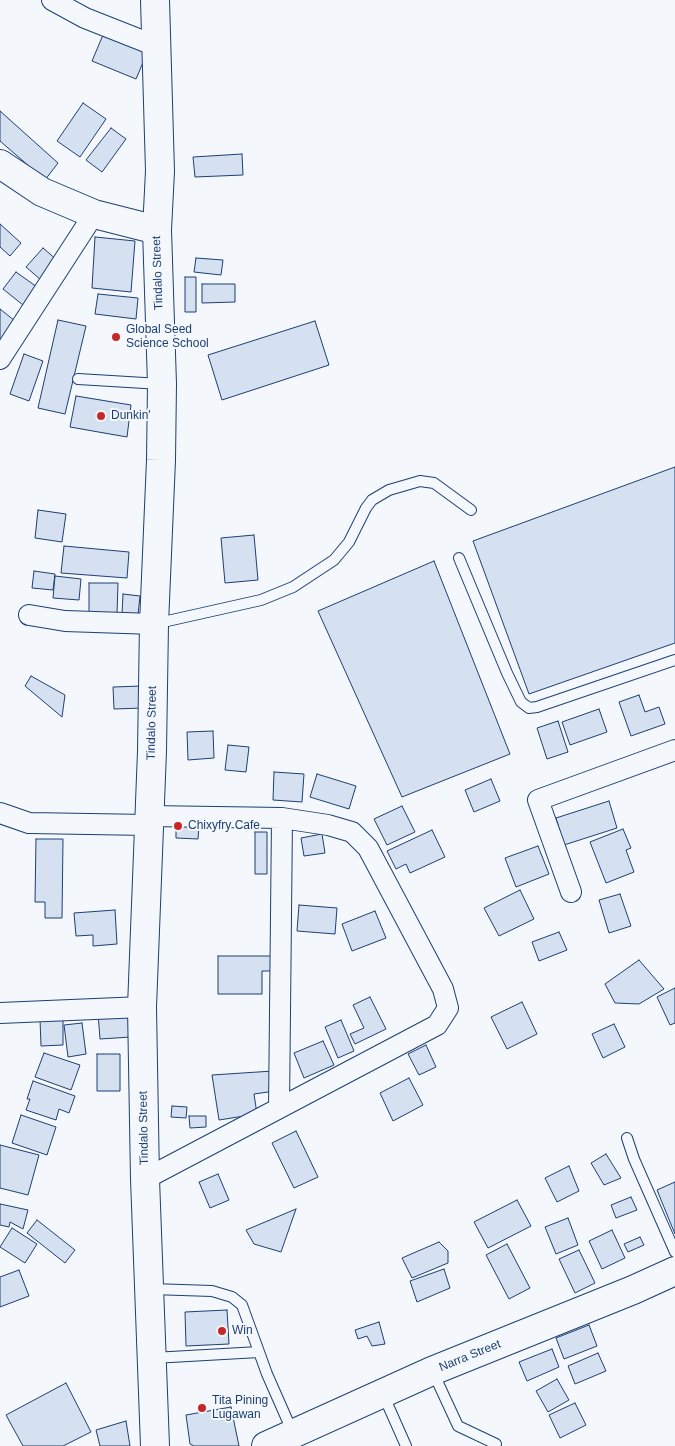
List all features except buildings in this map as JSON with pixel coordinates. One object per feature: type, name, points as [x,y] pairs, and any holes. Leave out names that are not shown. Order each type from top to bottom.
[{"type":"main road","name":"Tindalo Street","points":[[155,0],[160,171],[157,230],[162,384],[142,1007],[145,1179],[155,1446]]},
{"type":"main road","points":[[0,164],[42,192],[94,214],[157,230]]},
{"type":"main road","name":"Narra Street","points":[[266,1446],[432,1371],[633,1290],[675,1271]]},
{"type":"street","points":[[52,0],[85,18],[156,46]]},
{"type":"street","points":[[0,358],[94,214]]},
{"type":"street","points":[[29,615],[65,621],[154,624]]},
{"type":"street","points":[[571,892],[538,800],[674,753]]},
{"type":"street","points":[[0,813],[30,823],[282,818],[328,825],[352,832],[368,848],[442,989],[448,1008],[437,1024],[145,1179]]},
{"type":"street","points":[[279,1108],[282,818]]},
{"type":"street","points":[[0,1013],[142,1007]]},
{"type":"lane","points":[[78,379],[162,384]]},
{"type":"lane","points":[[154,624],[261,600],[293,587],[334,560],[349,542],[372,500],[389,490],[420,480],[434,483],[471,510]]},
{"type":"lane","points":[[459,558],[507,673],[522,702],[529,708],[537,707],[675,660]]},
{"type":"lane","points":[[627,1138],[675,1252]]},
{"type":"lane","points":[[150,1289],[212,1291],[232,1297],[242,1305],[293,1434]]},
{"type":"lane","points":[[152,1358],[259,1352]]},
{"type":"lane","points":[[432,1371],[458,1426],[496,1444]]},
{"type":"lane","points":[[382,1393],[406,1446]]},
{"type":"place","name":"Global Seed Science School","points":[[116,337]]},
{"type":"place","name":"Dunkin'","points":[[101,416]]},
{"type":"place","name":"Chixyfry Cafe","points":[[178,826]]},
{"type":"place","name":"Win","points":[[222,1331]]},
{"type":"place","name":"Tita Pining Lugawan","points":[[202,1408]]}]
